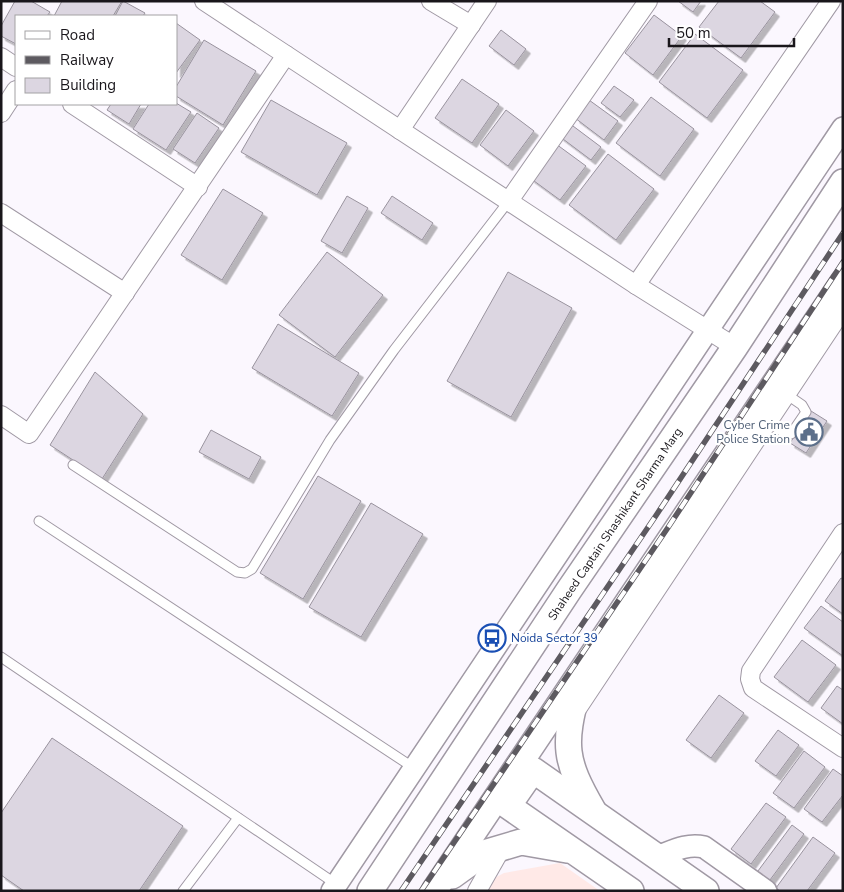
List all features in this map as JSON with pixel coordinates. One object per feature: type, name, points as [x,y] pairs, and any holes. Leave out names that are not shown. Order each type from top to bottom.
[{"type":"main road","name":"Shaheed Captain Shashikant Sharma Marg","points":[[370,891],[564,598],[735,348],[843,182]]},
{"type":"main road","points":[[435,891],[843,282]]},
{"type":"main road","points":[[583,672],[570,720],[568,751],[577,782],[597,816]]},
{"type":"main road","points":[[631,891],[508,806],[533,770],[706,891]]},
{"type":"main road","points":[[435,891],[449,878],[484,853],[521,842],[574,851]]},
{"type":"street","points":[[204,1],[508,202],[735,348]]},
{"type":"street","points":[[431,1],[471,25]]},
{"type":"street","points":[[400,130],[487,1]]},
{"type":"street","points":[[508,202],[648,1]]},
{"type":"street","points":[[636,285],[831,1]]},
{"type":"street","points":[[1,415],[29,434],[286,55]]},
{"type":"street","points":[[1,57],[15,65]]},
{"type":"street","points":[[1,113],[15,92]]},
{"type":"street","points":[[74,105],[198,187]]},
{"type":"street","points":[[334,888],[843,128]]},
{"type":"street","points":[[1,212],[125,293]]},
{"type":"street","points":[[570,720],[843,310]]},
{"type":"street","points":[[843,533],[751,671],[750,679],[753,688],[843,748]]},
{"type":"street","points":[[657,857],[686,846],[704,847],[766,891]]},
{"type":"street","points":[[477,891],[502,848]]},
{"type":"lane","points":[[73,465],[237,572],[245,574],[252,569],[330,440],[394,350],[508,202]]},
{"type":"lane","points":[[768,422],[785,434],[791,434],[806,412],[802,405],[786,394]]},
{"type":"lane","points":[[39,521],[414,768]]},
{"type":"lane","points":[[1,657],[238,818],[334,888]]},
{"type":"lane","points":[[183,891],[238,818]]},
{"type":"shaded area","points":[[560,863],[600,891],[469,891],[504,873]]},
{"type":"building","points":[[15,1],[31,1],[50,12],[48,15],[15,15],[15,43],[1,36],[1,26]]},
{"type":"building","points":[[62,1],[122,1],[114,15],[55,15]]},
{"type":"building","points":[[123,1],[145,13],[144,15],[116,15]]},
{"type":"building","points":[[678,1],[701,1],[693,12]]},
{"type":"building","points":[[719,1],[760,1],[775,12],[741,58],[699,27]]},
{"type":"building","points":[[654,15],[682,36],[653,75],[625,53]]},
{"type":"building","points":[[178,24],[200,40],[178,70]]},
{"type":"building","points":[[501,30],[526,49],[514,65],[489,46]]},
{"type":"building","points":[[695,34],[743,70],[707,118],[659,82]]},
{"type":"building","points":[[204,40],[256,71],[223,125],[178,97],[178,84]]},
{"type":"building","points":[[462,79],[499,104],[472,143],[435,118]]},
{"type":"building","points":[[614,86],[634,100],[620,117],[601,103]]},
{"type":"building","points":[[651,97],[694,129],[660,176],[616,143]]},
{"type":"building","points":[[271,100],[347,143],[317,195],[241,152]]},
{"type":"building","points":[[589,100],[618,121],[604,140],[575,118]]},
{"type":"building","points":[[178,104],[191,112],[166,150],[133,129],[148,105]]},
{"type":"building","points":[[110,105],[140,105],[129,124],[107,110]]},
{"type":"building","points":[[506,110],[534,131],[508,166],[480,145]]},
{"type":"building","points":[[197,113],[219,128],[195,163],[173,149]]},
{"type":"building","points":[[569,123],[601,147],[591,160],[559,136]]},
{"type":"building","points":[[556,144],[586,166],[560,200],[530,178]]},
{"type":"building","points":[[608,154],[654,189],[616,240],[569,205]]},
{"type":"building","points":[[223,189],[263,213],[222,280],[181,255]]},
{"type":"building","points":[[347,196],[368,208],[342,253],[321,241]]},
{"type":"building","points":[[392,196],[433,223],[422,240],[381,213]]},
{"type":"building","points":[[327,252],[383,295],[335,357],[279,315]]},
{"type":"building","points":[[508,272],[572,308],[511,417],[447,381]]},
{"type":"building","points":[[278,324],[359,373],[332,416],[252,368]]},
{"type":"building","points":[[95,372],[143,414],[102,479],[50,445]]},
{"type":"building","name":"Cyber Crime Police Station","points":[[811,411],[827,421],[806,453],[790,443]]},
{"type":"building","points":[[211,430],[261,457],[249,479],[199,452]]},
{"type":"building","points":[[318,476],[361,501],[303,599],[260,573]]},
{"type":"building","points":[[371,503],[423,534],[361,637],[309,607]]},
{"type":"building","points":[[841,578],[843,579],[843,614],[825,601]]},
{"type":"building","points":[[821,606],[843,622],[843,656],[804,628]]},
{"type":"building","points":[[802,640],[836,665],[808,702],[774,677]]},
{"type":"building","points":[[837,686],[843,690],[843,724],[821,708]]},
{"type":"building","points":[[719,695],[744,713],[711,758],[686,740]]},
{"type":"building","points":[[778,730],[799,745],[776,776],[755,761]]},
{"type":"building","points":[[52,738],[183,826],[139,891],[24,891],[1,875],[1,813]]},
{"type":"building","points":[[804,751],[825,767],[794,808],[773,793]]},
{"type":"building","points":[[833,769],[843,776],[843,795],[822,822],[804,809]]},
{"type":"building","points":[[766,803],[786,817],[751,864],[731,849]]},
{"type":"building","points":[[792,825],[804,834],[767,884],[755,875]]},
{"type":"building","points":[[813,837],[835,853],[807,891],[780,891],[776,888]]},
{"type":"railway","points":[[401,891],[655,517],[843,233]]},
{"type":"railway","points":[[421,891],[667,529],[843,262]]},
{"type":"place","name":"Cyber Crime Police Station","points":[[809,432]]},
{"type":"place","name":"Noida Sector 39","points":[[492,638]]}]
